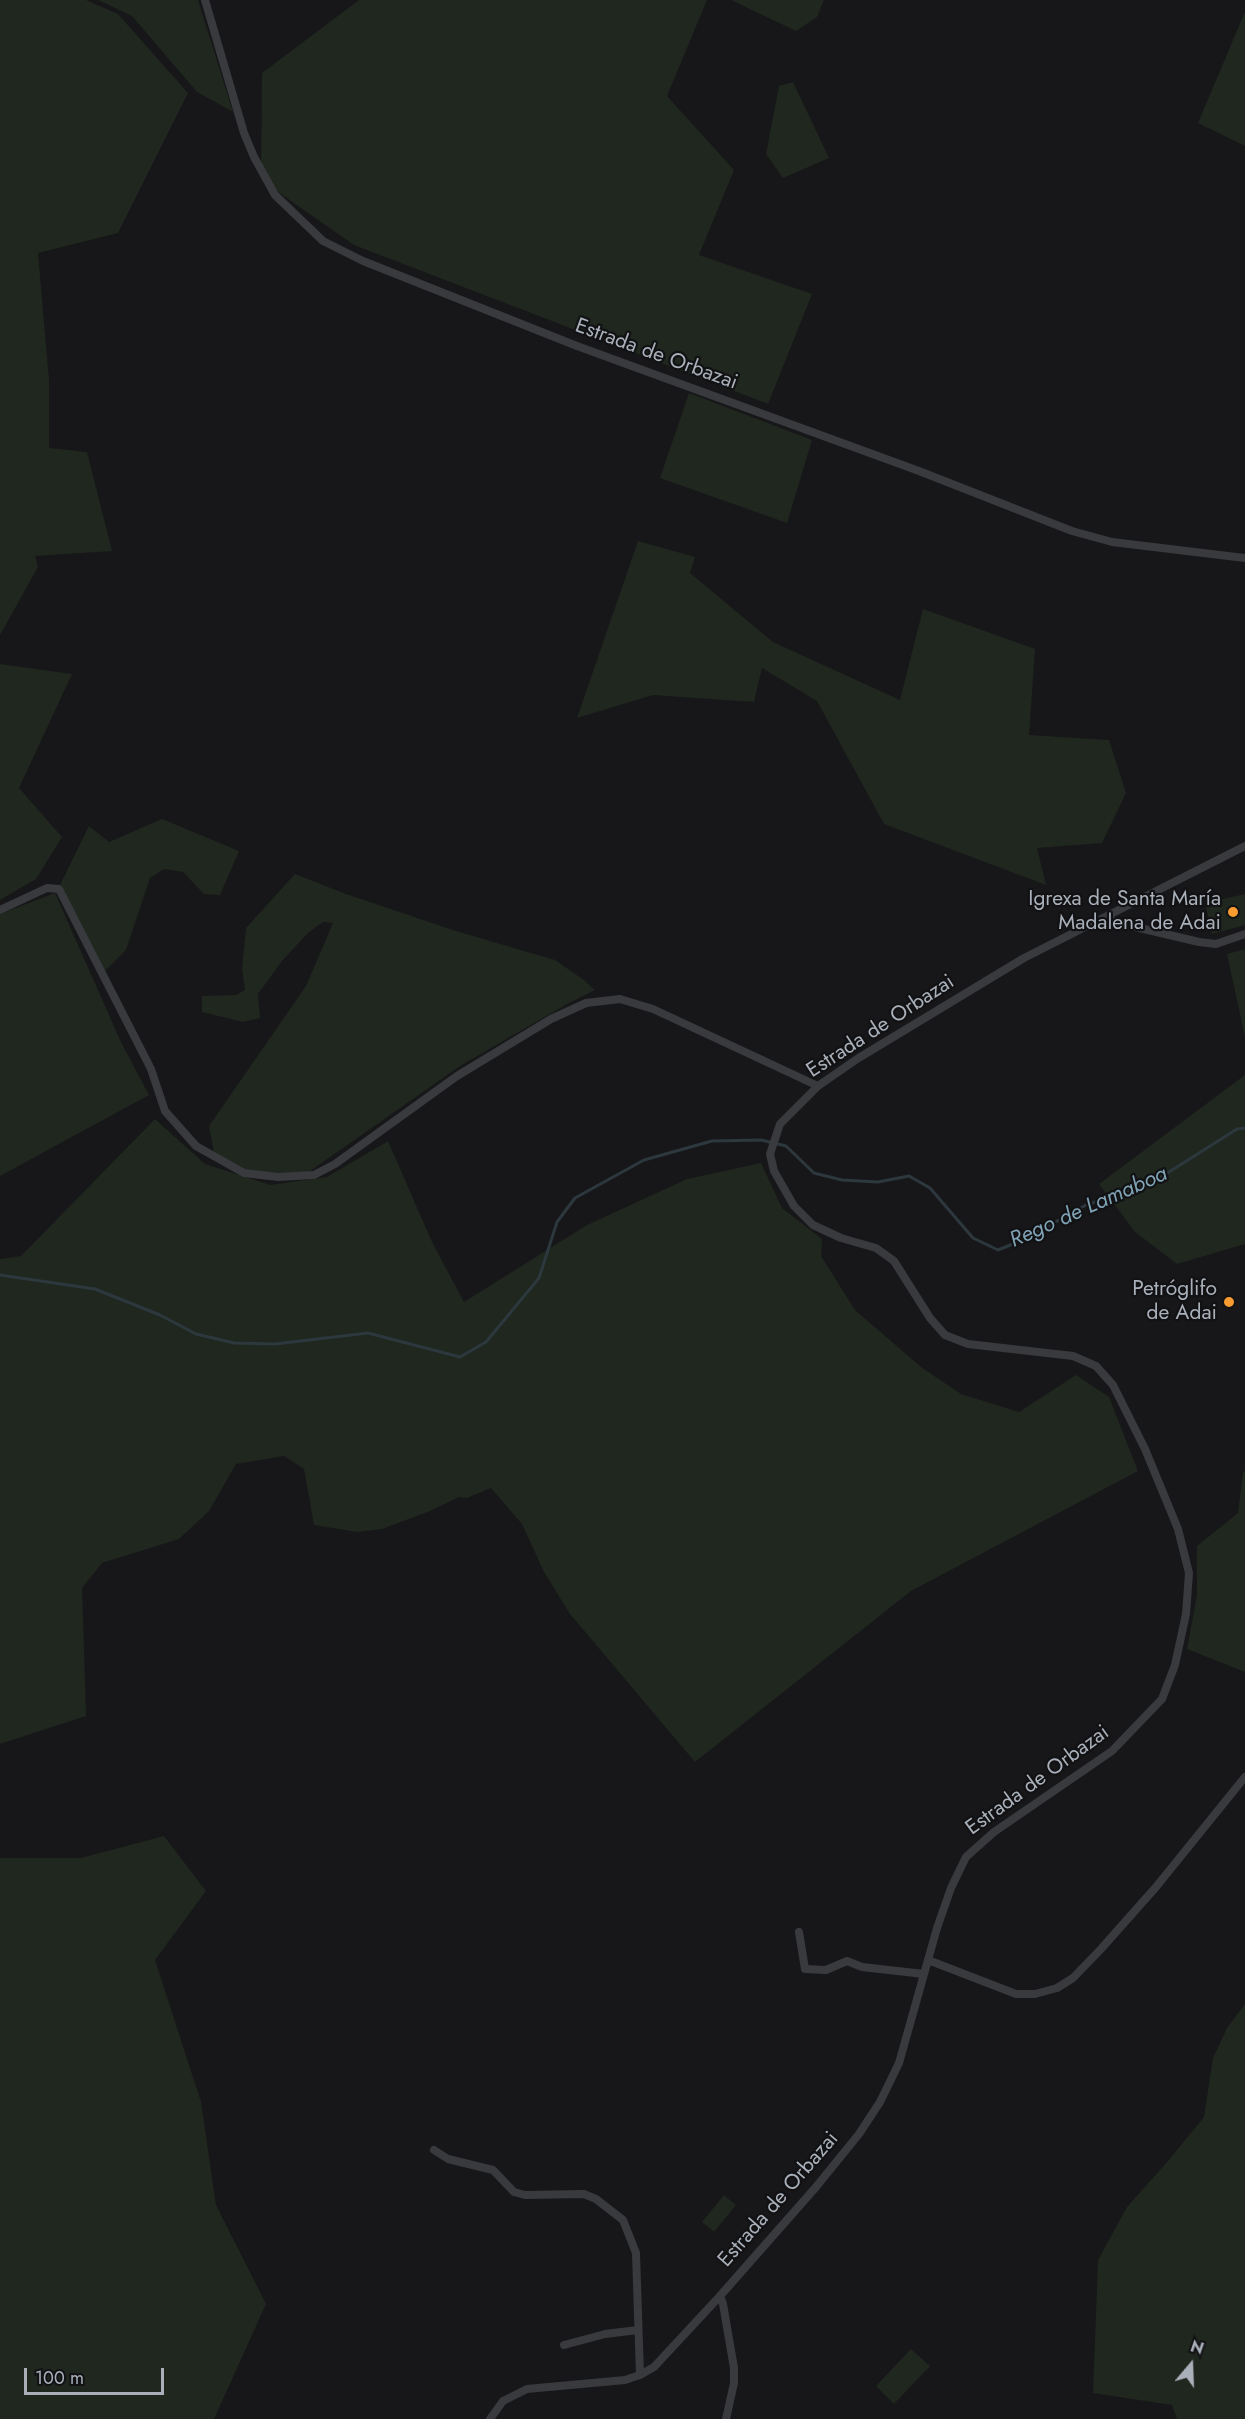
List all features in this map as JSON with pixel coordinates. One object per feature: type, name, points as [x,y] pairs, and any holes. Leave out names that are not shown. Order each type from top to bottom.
[{"type":"street","name":"Estrada de Orbazai","points":[[205,0],[244,133],[254,157],[275,195],[323,241],[363,261],[577,346],[919,471],[1072,531],[1112,542],[1245,558]]},
{"type":"street","name":"Estrada de Orbazai","points":[[490,2419],[503,2401],[527,2389],[625,2380],[640,2375],[654,2367],[720,2296],[816,2187],[859,2134],[880,2102],[899,2063],[951,1888],[966,1857],[994,1832],[1112,1751],[1162,1699],[1175,1665],[1186,1614],[1189,1573],[1178,1529],[1145,1449],[1113,1385],[1096,1366],[1073,1356],[968,1344],[945,1335],[930,1318],[894,1262],[876,1248],[841,1238],[813,1225],[794,1206],[774,1171],[770,1154],[780,1124],[818,1086],[857,1059],[1024,958],[1245,846]]},
{"type":"street","points":[[0,910],[47,888],[59,889],[151,1069],[165,1111],[196,1146],[244,1173],[278,1177],[314,1175],[335,1164],[458,1076],[551,1019],[586,1003],[620,999],[653,1009],[818,1086]]},
{"type":"street","points":[[1121,910],[1127,925]]},
{"type":"street","points":[[1107,917],[1114,922],[1207,943],[1216,944],[1245,934]]},
{"type":"street","points":[[928,1960],[1016,1994],[1035,1994],[1057,1988],[1073,1978],[1101,1949],[1245,1777]]},
{"type":"street","points":[[799,1932],[805,1969],[826,1970],[847,1961],[862,1967],[924,1974]]},
{"type":"street","points":[[434,2150],[448,2159],[493,2170],[514,2192],[525,2195],[584,2194],[596,2199],[623,2220],[636,2253],[640,2375]]},
{"type":"street","points":[[720,2296],[734,2368],[734,2383],[726,2419]]},
{"type":"street","points":[[564,2345],[605,2334],[638,2330]]},
{"type":"shaded area","points":[[0,0],[86,0],[118,14],[188,93],[118,233],[38,253],[49,380],[49,448],[87,452],[112,551],[35,556],[38,567],[0,635]]},
{"type":"shaded area","points":[[98,0],[198,0],[233,112],[197,92],[132,16]]},
{"type":"shaded area","points":[[359,0],[707,0],[667,96],[734,170],[699,255],[812,294],[768,404],[354,245],[261,180],[262,73]]},
{"type":"shaded area","points":[[731,0],[824,0],[817,17],[796,31]]},
{"type":"shaded area","points":[[1245,14],[1245,146],[1198,123]]},
{"type":"shaded area","points":[[793,82],[829,158],[783,178],[766,154],[779,86]]},
{"type":"shaded area","points":[[689,393],[812,440],[787,523],[660,478]]},
{"type":"shaded area","points":[[638,541],[695,557],[690,573],[773,642],[900,700],[923,609],[1035,649],[1029,735],[1109,740],[1126,793],[1102,843],[1037,848],[1046,885],[884,824],[817,701],[762,668],[754,702],[653,695],[577,718]]},
{"type":"shaded area","points":[[0,664],[72,674],[19,788],[62,837],[36,879],[0,900]]},
{"type":"shaded area","points":[[162,819],[239,851],[220,895],[204,894],[183,872],[164,869],[150,878],[126,950],[105,971],[60,885],[89,826],[109,842]]},
{"type":"shaded area","points":[[295,874],[346,894],[456,931],[555,960],[595,990],[460,1066],[306,1174],[250,1172],[214,1153],[209,1126],[306,986],[333,923],[323,922],[308,933],[282,961],[258,994],[260,1018],[243,1022],[202,1012],[202,996],[236,995],[245,990],[242,969],[246,928]]},
{"type":"shaded area","points":[[55,893],[121,1042],[149,1095],[0,1176],[0,914]]},
{"type":"shaded area","points":[[1245,894],[1245,925],[1212,934],[1205,903]]},
{"type":"shaded area","points":[[1245,949],[1245,1037],[1227,954]]},
{"type":"shaded area","points":[[1245,1075],[1245,1244],[1177,1264],[1135,1232],[1099,1184]]},
{"type":"shaded area","points":[[155,1119],[205,1164],[270,1185],[327,1177],[388,1141],[432,1242],[464,1302],[587,1225],[687,1179],[761,1163],[782,1208],[822,1239],[821,1256],[855,1310],[921,1367],[961,1394],[1019,1412],[1076,1375],[1109,1397],[1138,1471],[911,1591],[695,1762],[570,1614],[544,1572],[522,1524],[491,1488],[467,1498],[459,1497],[382,1529],[357,1532],[314,1525],[304,1469],[284,1456],[236,1464],[209,1511],[179,1539],[102,1563],[82,1588],[86,1716],[0,1744],[0,1259],[21,1256]]},
{"type":"shaded area","points":[[1245,1471],[1245,1672],[1187,1649],[1197,1595],[1197,1546],[1238,1513],[1243,1472]]},
{"type":"shaded area","points":[[164,1836],[206,1891],[155,1960],[201,2102],[216,2205],[266,2304],[214,2419],[0,2419],[0,1858],[81,1858]]},
{"type":"shaded area","points":[[1245,2004],[1245,2419],[1177,2419],[1172,2405],[1093,2393],[1098,2260],[1127,2207],[1204,2117],[1213,2058],[1227,2028]]},
{"type":"shaded area","points":[[724,2195],[736,2205],[714,2232],[702,2222]]},
{"type":"shaded area","points":[[911,2349],[930,2366],[894,2404],[876,2386]]},
{"type":"waterway","name":"Rego de Lamaboa","points":[[0,1275],[95,1289],[160,1315],[196,1334],[234,1343],[275,1344],[368,1333],[460,1357],[486,1342],[539,1278],[557,1222],[575,1198],[644,1160],[712,1141],[761,1140],[786,1146],[814,1173],[842,1180],[878,1182],[909,1176],[930,1188],[973,1238],[998,1250],[1025,1239],[1086,1205],[1150,1184],[1237,1129],[1245,1128]]},
{"type":"place","name":"Igrexa de Santa María Madalena de Adai","points":[[1233,912]]},
{"type":"place","name":"Petróglifo de Adai","points":[[1229,1302]]}]
